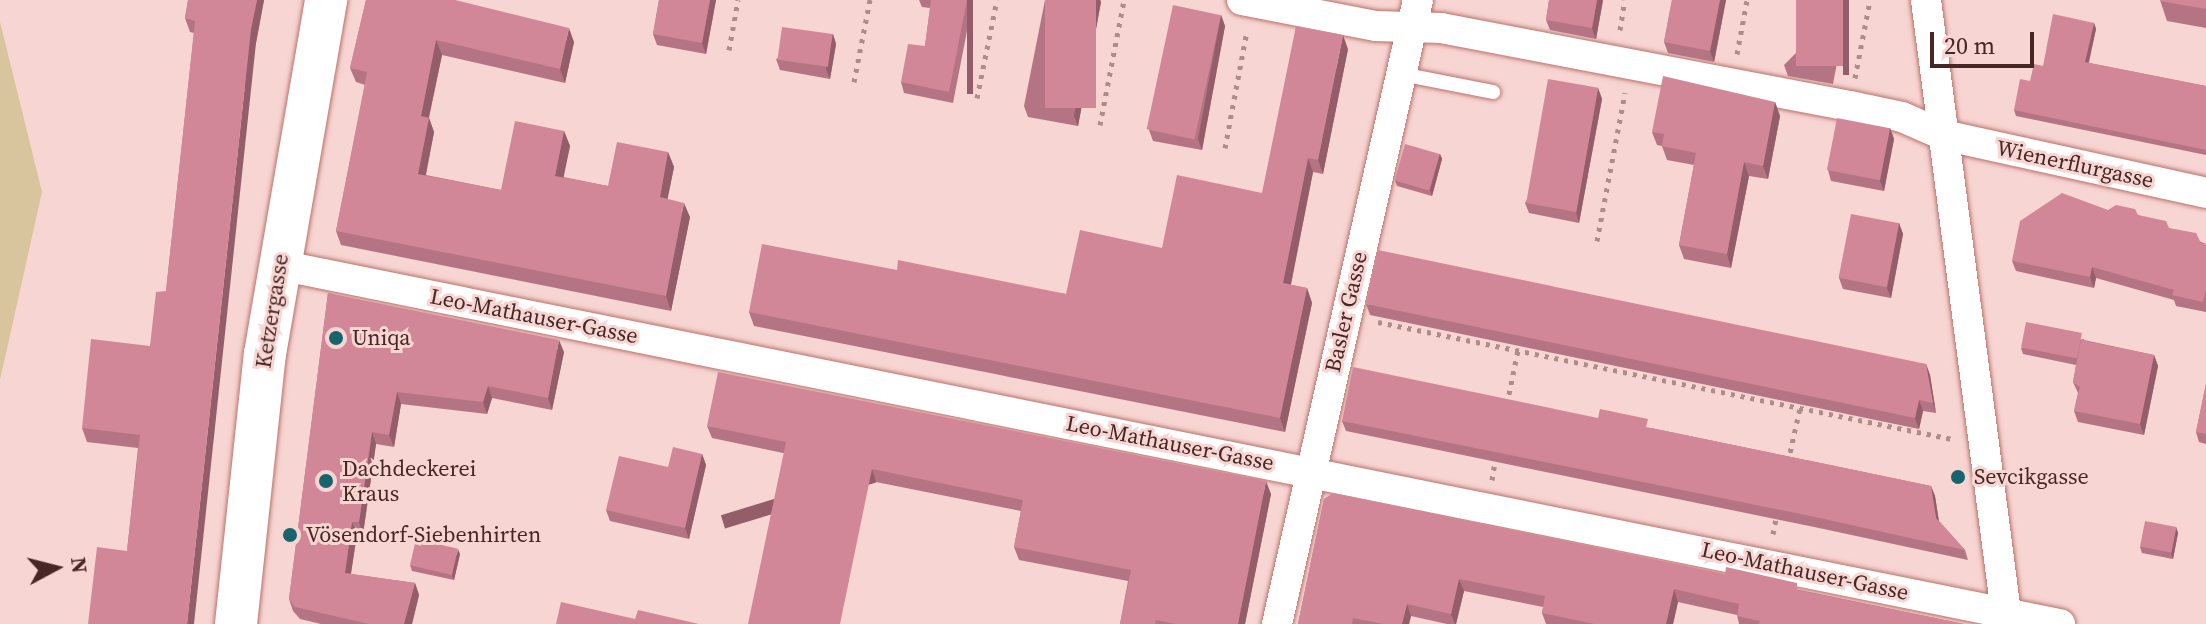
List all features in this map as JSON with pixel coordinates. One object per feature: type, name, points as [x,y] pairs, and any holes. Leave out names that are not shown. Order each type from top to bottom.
[{"type":"main road","name":"Ketzergasse","points":[[236,624],[279,265],[326,0]]},
{"type":"street","points":[[1926,0],[2006,613]]},
{"type":"street","name":"Wienerflurgasse","points":[[1248,1],[1376,26],[1415,14],[1630,64],[1902,117],[1943,135],[2206,193]]},
{"type":"street","name":"Basler Gasse","points":[[1277,624],[1309,471],[1415,14]]},
{"type":"street","name":"Leo-Mathauser-Gasse","points":[[279,265],[2060,624]]},
{"type":"lane","points":[[1401,74],[1493,92]]},
{"type":"path","points":[[729,50],[738,0]]},
{"type":"path","points":[[854,82],[870,0]]},
{"type":"path","points":[[977,98],[997,0]]},
{"type":"path","points":[[1100,125],[1124,0]]},
{"type":"path","points":[[1732,83],[1747,0]]},
{"type":"path","points":[[1850,106],[1870,0]]},
{"type":"path","points":[[1225,148],[1248,1]]},
{"type":"path","points":[[1597,241],[1630,64]]},
{"type":"path","points":[[1345,315],[1984,446]]},
{"type":"path","points":[[1506,409],[1518,350]]},
{"type":"path","points":[[1787,466],[1800,408]]},
{"type":"shaded area","points":[[0,22],[42,192],[0,380]]},
{"type":"building","points":[[188,0],[257,0],[251,29],[187,624],[88,624],[97,547],[127,551],[140,435],[82,428],[91,339],[150,346],[156,292],[166,291],[195,21],[185,18]]},
{"type":"building","points":[[366,0],[455,0],[569,28],[560,69],[436,40],[421,116],[429,118],[418,174],[501,190],[515,121],[564,131],[555,176],[608,186],[617,142],[668,152],[660,197],[684,203],[666,296],[336,231],[367,72],[350,68]]},
{"type":"building","points":[[659,0],[710,0],[702,43],[653,34]]},
{"type":"building","points":[[931,0],[967,0],[949,92],[901,82],[908,44],[925,46]]},
{"type":"building","points":[[1045,0],[1096,0],[1096,108],[1045,108]]},
{"type":"building","points":[[1549,0],[1597,0],[1592,28],[1546,20]]},
{"type":"building","points":[[1672,0],[1720,0],[1710,51],[1664,42]]},
{"type":"building","points":[[1796,0],[1843,0],[1843,66],[1796,66]]},
{"type":"building","points":[[2206,0],[2206,9],[2160,1]]},
{"type":"building","points":[[1173,5],[1221,15],[1195,139],[1147,129]]},
{"type":"building","points":[[2053,14],[2094,23],[2085,62],[2206,86],[2206,150],[2014,110],[2020,79],[2030,81],[2034,64],[2043,66]]},
{"type":"building","points":[[1296,26],[1343,35],[1318,160],[1308,158],[1283,283],[1307,288],[1280,418],[749,312],[762,244],[897,270],[898,260],[1066,294],[1080,230],[1162,248],[1177,175],[1262,193]]},
{"type":"building","points":[[782,27],[833,34],[828,67],[777,60]]},
{"type":"building","points":[[1663,76],[1775,102],[1763,166],[1744,162],[1727,254],[1679,245],[1696,153],[1662,146],[1664,134],[1652,132]]},
{"type":"building","points":[[1548,79],[1598,88],[1576,212],[1526,203]]},
{"type":"building","points":[[1837,118],[1890,128],[1880,180],[1827,170]]},
{"type":"building","points":[[1405,144],[1440,154],[1429,190],[1395,181]]},
{"type":"building","points":[[2062,193],[2108,210],[2116,205],[2135,209],[2138,215],[2166,221],[2169,228],[2196,233],[2201,243],[2206,244],[2203,302],[2172,295],[2174,290],[2092,267],[2090,277],[2012,261],[2020,221]]},
{"type":"building","points":[[1851,214],[1899,223],[1887,287],[1839,278]]},
{"type":"building","points":[[1378,250],[1926,364],[1933,403],[1919,400],[1915,418],[1366,304]]},
{"type":"building","points":[[328,293],[559,340],[548,398],[488,386],[483,402],[397,392],[389,435],[372,432],[359,522],[352,522],[345,573],[415,583],[404,624],[369,624],[295,607],[289,599]]},
{"type":"building","points":[[2026,322],[2082,333],[2077,358],[2021,348]]},
{"type":"building","points":[[2081,340],[2154,355],[2140,424],[2074,411],[2080,387],[2073,382]]},
{"type":"building","points":[[1353,367],[1598,418],[1600,409],[1648,419],[1646,427],[1931,486],[1936,518],[1965,550],[1342,421]]},
{"type":"building","points":[[718,372],[1266,481],[1238,624],[1175,624],[1156,620],[1155,624],[1120,624],[1131,570],[1014,547],[1023,500],[872,469],[840,624],[748,624],[786,442],[707,426]]},
{"type":"building","points":[[2206,384],[2206,434],[2196,432]]},
{"type":"building","points":[[673,447],[702,454],[685,528],[606,510],[619,456],[668,467]]},
{"type":"building","points":[[1333,493],[1725,574],[1726,567],[1797,583],[1797,590],[1964,624],[1759,624],[1760,621],[1737,616],[1739,604],[1674,589],[1666,624],[1594,624],[1542,613],[1545,596],[1459,579],[1451,614],[1407,604],[1402,624],[1353,618],[1352,624],[1298,624],[1324,499]]},
{"type":"building","points":[[2145,521],[2176,527],[2171,553],[2140,547]]},
{"type":"building","points":[[416,539],[458,549],[452,575],[410,565]]},
{"type":"building","points":[[561,602],[635,619],[638,610],[699,624],[556,624]]},
{"type":"place","name":"Uniqa","points":[[336,338]]},
{"type":"place","name":"Sevcikgasse","points":[[1958,477]]},
{"type":"place","name":"Dachdeckerei Kraus","points":[[326,481]]},
{"type":"place","name":"Vösendorf-Siebenhirten","points":[[290,535]]}]
